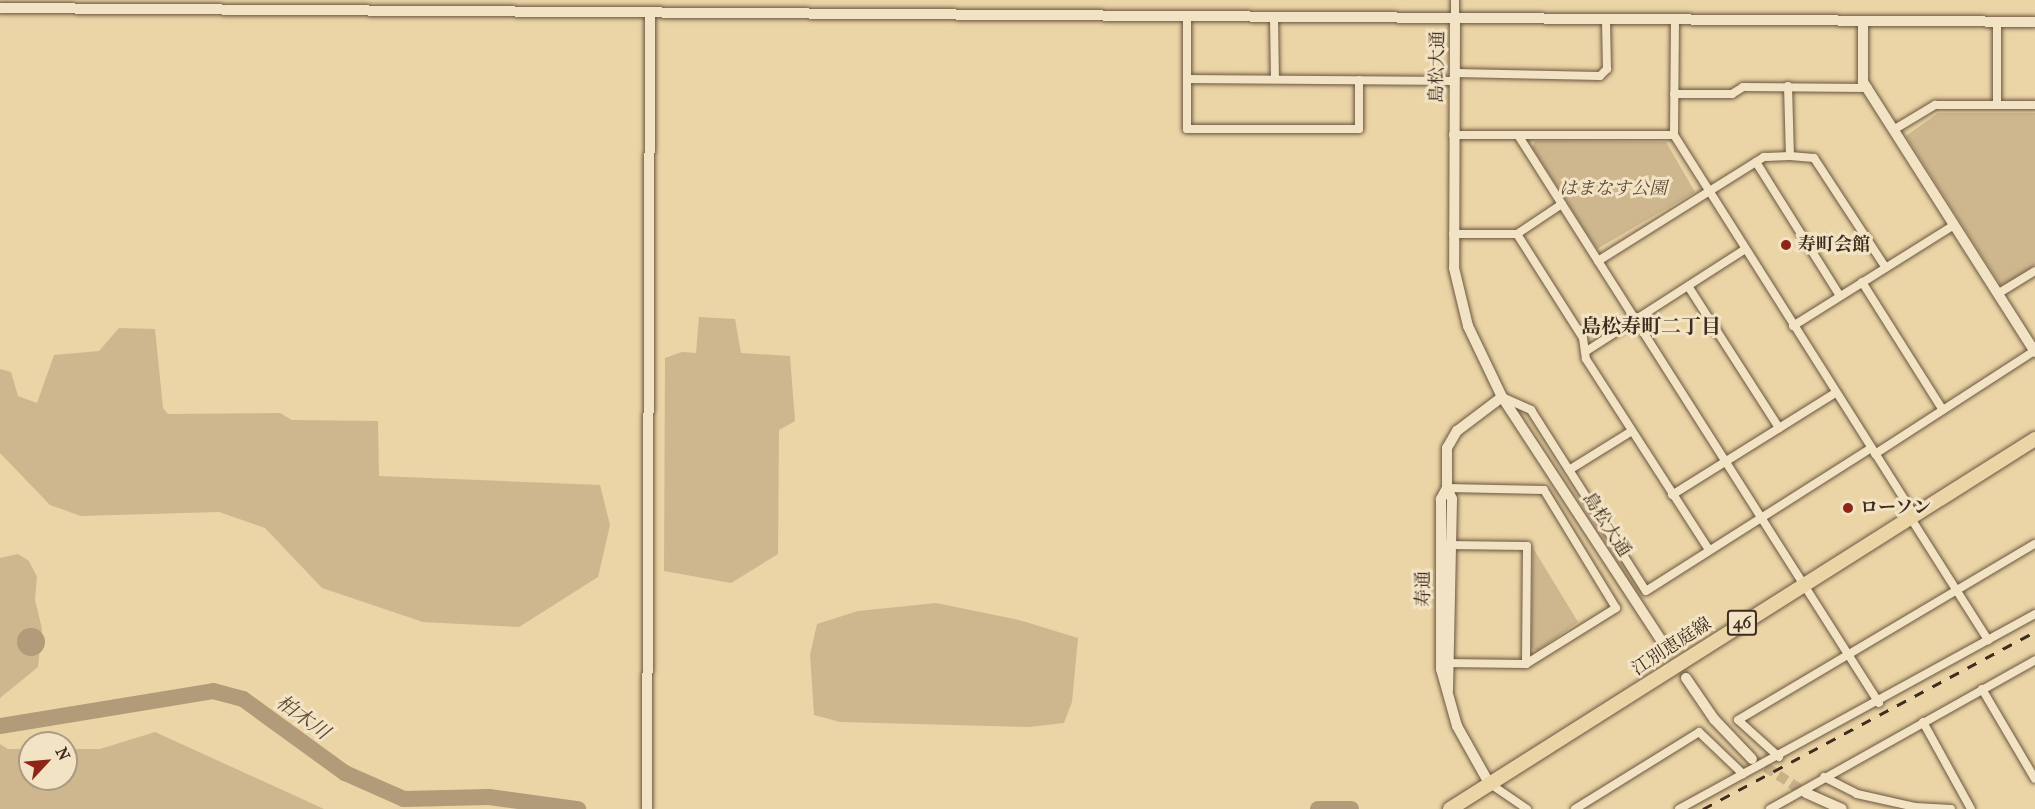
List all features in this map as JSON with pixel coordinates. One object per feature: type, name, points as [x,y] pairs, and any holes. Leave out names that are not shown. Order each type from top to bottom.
[{"type":"main road","name":"江別恵庭線","points":[[1450,809],[2035,439]]},
{"type":"street","points":[[1455,0],[1455,18],[2035,22]]},
{"type":"street","name":"島松大通","points":[[0,8],[650,15],[1455,18],[1453,234],[1456,285],[1468,326],[1502,397],[1666,648]]},
{"type":"street","points":[[647,809],[650,15]]},
{"type":"street","points":[[1187,17],[1187,129],[1359,129],[1359,80]]},
{"type":"street","points":[[1274,17],[1275,79]]},
{"type":"street","points":[[1188,79],[1359,80],[1600,76],[1607,69],[1606,20]]},
{"type":"street","points":[[1675,20],[1674,135],[1744,250],[1873,451],[1988,640]]},
{"type":"street","points":[[1502,397],[1531,410],[1646,591],[1760,516],[1943,410],[2034,349],[1863,82],[1863,22]]},
{"type":"street","points":[[1997,22],[1997,104]]},
{"type":"street","points":[[1788,86],[1790,156]]},
{"type":"street","points":[[1674,94],[1732,94],[1743,87],[1868,88]]},
{"type":"street","points":[[1895,129],[1935,105],[2035,105]]},
{"type":"street","points":[[1453,135],[1674,135]]},
{"type":"street","points":[[1518,135],[1879,703]]},
{"type":"street","points":[[1598,261],[1764,157],[1790,156],[1814,158],[1886,268]]},
{"type":"street","points":[[1756,162],[1840,296]]},
{"type":"street","points":[[1453,234],[1517,234],[1562,204]]},
{"type":"street","points":[[1793,326],[1954,225]]},
{"type":"street","points":[[1517,234],[1583,338],[1585,352],[1632,431],[1709,550]]},
{"type":"street","points":[[1585,352],[1744,250]]},
{"type":"street","points":[[1999,293],[2035,271]]},
{"type":"street","points":[[1862,282],[1943,410]]},
{"type":"street","points":[[1688,286],[1779,428]]},
{"type":"street","points":[[1672,495],[1835,393]]},
{"type":"street","name":"寿通","points":[[1489,783],[1457,726],[1448,690],[1446,545],[1441,499],[1447,488],[1451,438],[1472,418],[1502,397]]},
{"type":"street","points":[[1569,470],[1632,431]]},
{"type":"street","points":[[1446,663],[1526,664],[1616,608],[1544,490],[1447,488]]},
{"type":"street","points":[[1779,757],[1738,720],[1958,593],[2035,544]]},
{"type":"street","points":[[1446,545],[1527,546],[1526,664]]},
{"type":"street","points":[[1679,809],[1879,703],[2035,614]]},
{"type":"street","points":[[1770,809],[1982,689],[2034,663]]},
{"type":"street","points":[[1686,678],[1714,719],[1752,759]]},
{"type":"street","points":[[1982,689],[2035,779]]},
{"type":"street","points":[[1923,722],[1971,809]]},
{"type":"street","points":[[1575,809],[1699,732],[1743,774]]},
{"type":"street","points":[[1824,777],[1857,794],[1916,807],[1951,809]]},
{"type":"street","points":[[1489,783],[1527,809]]},
{"type":"street","points":[[1806,793],[1842,809]]},
{"type":"green space","points":[[1938,113],[2035,113],[2035,265],[2005,285],[2000,284],[1906,136]]},
{"type":"green space","name":"はまなす公園","points":[[1535,141],[1666,142],[1695,192],[1597,249],[1532,147]]},
{"type":"green space","points":[[699,317],[735,319],[741,353],[790,356],[795,421],[779,430],[778,554],[731,583],[664,571],[665,358],[682,352],[696,353]]},
{"type":"green space","points":[[119,328],[155,329],[163,408],[168,414],[280,413],[292,420],[378,421],[379,476],[600,485],[610,525],[598,577],[519,627],[423,622],[322,588],[265,528],[219,512],[81,516],[50,505],[0,453],[0,369],[11,372],[18,396],[37,403],[54,355],[99,351]]},
{"type":"green space","points":[[1533,548],[1578,622],[1537,651],[1531,648]]},
{"type":"green space","points":[[18,554],[29,561],[37,577],[35,600],[42,629],[38,667],[0,698],[0,558]]},
{"type":"green space","points":[[936,603],[1019,620],[1078,638],[1072,702],[1064,723],[1029,727],[840,722],[814,715],[810,655],[817,624],[858,611]]},
{"type":"green space","points":[[155,732],[324,809],[0,809],[0,744],[8,749],[18,749],[18,791],[78,791],[78,749],[100,749]]},
{"type":"shaded area","points":[[31,628],[41,632],[45,642],[41,652],[31,656],[21,652],[17,642],[21,632]]},
{"type":"waterway","name":"柏木川","points":[[0,726],[213,691],[243,699],[345,773],[404,799],[489,797],[578,809]]},
{"type":"waterway","name":"柏木川","points":[[1318,809],[1351,809]]},
{"type":"tunnel","points":[[1666,648],[1686,678]]},
{"type":"tunnel","points":[[1753,759],[1806,793]]},
{"type":"railway","points":[[1703,809],[2035,632]]},
{"type":"place","name":"寿町会館","points":[[1786,245]]},
{"type":"place","name":"ローソン","points":[[1848,508]]},
{"type":"district","name":"島松寿町二丁目","points":[[1651,326]]}]
